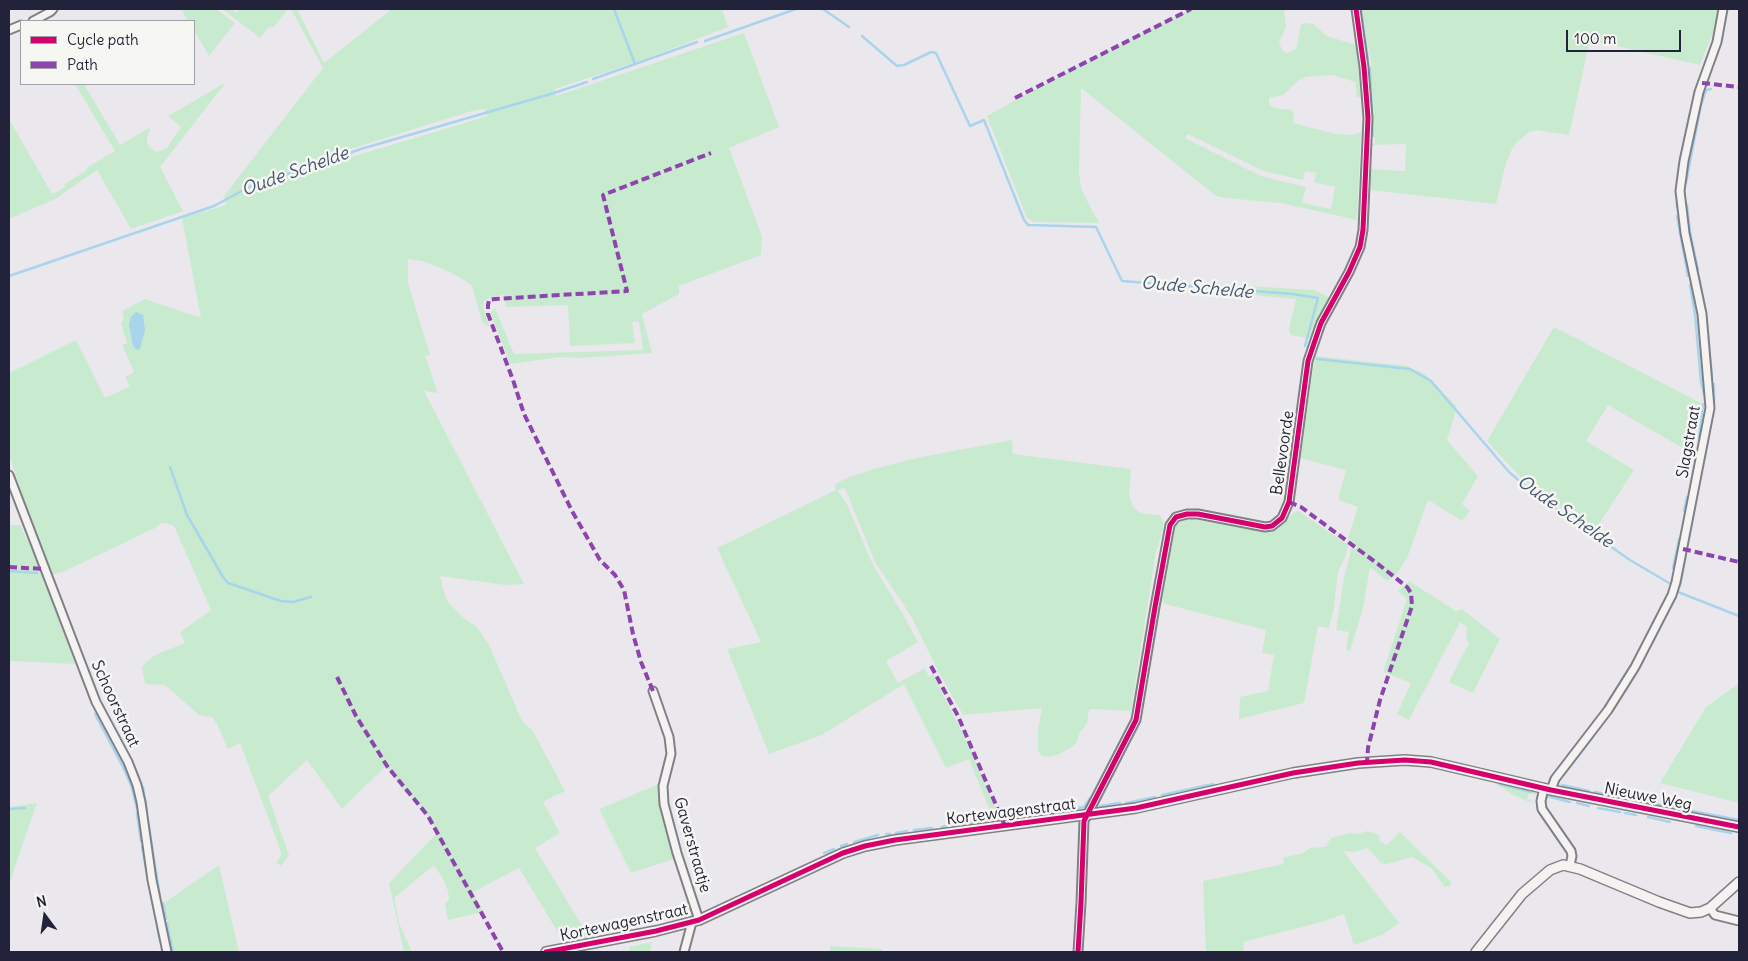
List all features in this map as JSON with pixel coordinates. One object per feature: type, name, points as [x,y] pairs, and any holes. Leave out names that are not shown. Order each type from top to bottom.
[{"type":"street","points":[[35,20],[53,9]]},
{"type":"street","name":"Bellevoorde","points":[[1087,815],[1136,720],[1170,524],[1176,517],[1198,514],[1265,527],[1272,526],[1282,518],[1289,502],[1308,361],[1321,323],[1349,272],[1360,247],[1363,230],[1368,118],[1364,66],[1356,9]]},
{"type":"street","name":"Slagstraat","points":[[1548,789],[1608,710],[1635,668],[1672,595],[1676,582],[1710,408],[1702,314],[1685,233],[1680,192],[1684,161],[1699,92],[1718,42],[1723,9]]},
{"type":"street","name":"Schoorstraat","points":[[9,475],[96,702],[128,762],[136,785],[141,802],[152,880],[167,952]]},
{"type":"street","name":"Gaverstraatje","points":[[653,691],[670,737],[671,754],[663,786],[664,804],[696,921]]},
{"type":"street","name":"Kortewagenstraat","points":[[546,952],[696,921],[843,853],[865,846],[895,840],[1087,815],[1160,803],[1312,770],[1386,761],[1431,762],[1548,789]]},
{"type":"street","points":[[1548,789],[1541,801],[1542,809],[1571,851],[1570,865]]},
{"type":"street","name":"Nieuwe Weg","points":[[1548,789],[1739,827]]},
{"type":"street","points":[[1078,952],[1084,821],[1087,815]]},
{"type":"street","points":[[1476,952],[1522,894],[1532,884],[1556,867],[1570,865],[1681,912],[1697,913],[1710,908],[1739,882]]},
{"type":"street","points":[[1710,908],[1715,915],[1739,921]]},
{"type":"street","points":[[684,952],[696,921]]},
{"type":"green space","points":[[181,9],[216,9],[235,23],[209,56],[195,32],[195,20],[187,20]]},
{"type":"green space","points":[[222,9],[231,9],[237,13],[239,9],[288,9],[273,28],[270,26],[260,38]]},
{"type":"green space","points":[[291,9],[297,9],[324,63],[392,9],[722,9],[728,27],[645,59],[555,89],[556,96],[744,33],[779,127],[729,148],[762,236],[761,255],[679,286],[679,294],[642,314],[652,353],[581,358],[560,357],[510,364],[491,314],[495,308],[514,354],[643,350],[639,322],[632,322],[635,343],[570,346],[568,305],[506,307],[504,295],[491,297],[484,301],[483,307],[489,325],[487,326],[482,322],[472,286],[445,270],[422,261],[408,259],[408,283],[430,355],[425,356],[438,393],[424,391],[524,584],[505,585],[440,576],[443,589],[448,602],[464,618],[477,627],[489,645],[522,721],[533,731],[565,791],[543,802],[560,833],[535,848],[589,937],[571,941],[562,939],[519,868],[473,892],[483,912],[448,920],[445,904],[449,899],[448,891],[434,865],[394,898],[399,923],[412,952],[404,952],[389,883],[438,832],[417,801],[405,793],[386,766],[342,809],[307,760],[268,796],[289,855],[281,866],[276,862],[281,854],[279,846],[240,743],[228,749],[212,717],[199,715],[165,685],[146,684],[144,680],[142,667],[146,662],[155,655],[185,643],[180,632],[211,610],[174,526],[161,523],[157,527],[63,572],[51,575],[29,517],[9,454],[9,373],[76,340],[105,398],[130,386],[125,377],[134,372],[122,345],[127,343],[121,324],[124,318],[122,311],[145,299],[201,318],[182,218],[226,205],[224,196],[323,68]],"holes":[[[484,109],[488,116],[301,172],[300,166],[472,111]]]},
{"type":"green space","points":[[1190,9],[1284,9],[1286,27],[1279,42],[1282,50],[1287,53],[1296,49],[1301,25],[1304,23],[1313,24],[1327,36],[1356,45],[1361,97],[1357,97],[1355,82],[1332,75],[1306,77],[1298,81],[1283,95],[1269,98],[1269,104],[1274,108],[1292,110],[1294,115],[1293,123],[1336,134],[1352,135],[1361,132],[1357,220],[1281,203],[1216,196],[1081,88],[1079,174],[1082,191],[1099,223],[1034,222],[1027,218],[987,116],[1076,67]],"holes":[[[1188,134],[1263,171],[1303,180],[1305,171],[1316,173],[1314,182],[1335,187],[1331,209],[1302,203],[1306,187],[1261,176],[1185,138]]]},
{"type":"green space","points":[[1362,9],[1718,9],[1713,32],[1700,65],[1590,40],[1569,135],[1536,130],[1528,133],[1517,142],[1506,163],[1496,204],[1370,190],[1370,169],[1405,171],[1406,144],[1371,145],[1375,143],[1371,64]]},
{"type":"green space","points":[[76,85],[85,85],[120,145],[149,128],[147,142],[149,147],[157,152],[167,148],[181,127],[168,116],[224,85],[160,167],[183,211],[131,229],[97,170],[55,199],[9,219],[9,119],[52,194],[64,188],[65,184],[87,170],[86,168],[115,151]]},
{"type":"green space","points":[[1197,283],[1314,290],[1329,297],[1312,339],[1291,335],[1289,329],[1296,299],[1196,290]]},
{"type":"green space","points":[[1554,327],[1701,403],[1693,454],[1608,405],[1586,441],[1634,470],[1594,532],[1521,478],[1487,441]]},
{"type":"green space","points":[[1315,356],[1407,366],[1425,374],[1457,407],[1447,440],[1478,476],[1462,504],[1470,511],[1462,521],[1428,500],[1407,558],[1396,575],[1387,581],[1370,567],[1363,608],[1350,651],[1346,650],[1349,632],[1336,630],[1344,577],[1352,547],[1355,549],[1357,546],[1348,538],[1358,507],[1338,500],[1346,470],[1300,458]]},
{"type":"green space","points":[[1012,440],[1013,454],[1131,469],[1129,496],[1134,508],[1139,512],[1160,515],[1164,523],[1156,551],[1131,711],[1089,709],[1087,724],[1080,732],[1076,744],[1060,754],[1049,757],[1043,756],[1039,753],[1038,749],[1038,730],[1042,708],[963,715],[938,671],[911,616],[875,562],[845,488],[837,490],[846,502],[873,565],[918,642],[886,661],[898,683],[925,668],[929,677],[933,674],[970,748],[999,818],[993,818],[969,759],[946,768],[904,684],[822,735],[769,754],[727,649],[761,642],[717,548],[836,490],[835,484],[847,478],[921,457]]},
{"type":"green space","points":[[1296,511],[1348,545],[1346,555],[1338,572],[1334,608],[1329,628],[1318,626],[1304,703],[1239,719],[1240,697],[1268,691],[1274,655],[1262,653],[1266,630],[1165,604],[1161,601],[1175,527],[1183,520],[1190,519],[1267,532],[1274,531]]},
{"type":"green space","points":[[9,525],[20,525],[38,563],[75,664],[9,661]]},
{"type":"green space","points":[[1409,581],[1456,611],[1462,609],[1500,639],[1473,693],[1449,682],[1469,643],[1466,639],[1467,627],[1460,622],[1409,720],[1397,714],[1411,683],[1383,672],[1407,599],[1398,591]]},
{"type":"green space","points":[[1739,683],[1739,803],[1660,783],[1706,707]]},
{"type":"green space","points":[[1494,782],[1537,792],[1535,795],[1529,793],[1527,799],[1534,802],[1532,803],[1513,795]]},
{"type":"green space","points":[[659,784],[662,817],[674,859],[631,873],[599,809]]},
{"type":"green space","points":[[37,803],[15,867],[9,886],[9,807]]},
{"type":"green space","points":[[1368,831],[1379,835],[1380,842],[1387,845],[1400,832],[1452,883],[1445,887],[1431,868],[1412,857],[1387,864],[1381,863],[1368,848],[1355,852],[1343,851],[1399,923],[1382,935],[1354,945],[1344,914],[1325,921],[1243,942],[1244,952],[1206,952],[1203,881],[1284,864],[1283,858],[1303,853],[1310,848],[1325,847],[1331,838]]},
{"type":"green space","points":[[219,865],[239,952],[174,952],[164,903]]},
{"type":"green space","points":[[652,942],[650,952],[630,952],[629,947]]},
{"type":"green space","points":[[830,946],[882,949],[882,952],[830,952]]},
{"type":"water","points":[[136,312],[143,315],[145,330],[140,349],[137,350],[133,346],[129,325],[131,317]]},
{"type":"waterway","points":[[614,9],[635,64]]},
{"type":"waterway","name":"Oude Schelde","points":[[705,41],[796,9]]},
{"type":"waterway","name":"Oude Schelde","points":[[823,9],[849,27]]},
{"type":"waterway","points":[[1361,9],[1368,60]]},
{"type":"waterway","name":"Oude Schelde","points":[[862,36],[897,66],[904,65],[931,52],[936,53],[970,126],[984,120],[1024,220],[1028,225],[1096,227],[1122,281],[1292,294],[1318,298],[1305,346]]},
{"type":"waterway","name":"Oude Schelde","points":[[593,79],[697,42]]},
{"type":"waterway","points":[[1370,68],[1373,136]]},
{"type":"waterway","name":"Oude Schelde","points":[[9,276],[214,206],[247,188],[361,149],[587,82]]},
{"type":"waterway","points":[[1686,183],[1701,105],[1706,90],[1711,89]]},
{"type":"waterway","points":[[1677,207],[1678,173],[1690,113]]},
{"type":"waterway","points":[[1687,205],[1690,232],[1698,270]]},
{"type":"waterway","points":[[1677,216],[1688,276]]},
{"type":"waterway","points":[[1699,277],[1706,314],[1712,377]]},
{"type":"waterway","points":[[1690,285],[1704,394]]},
{"type":"waterway","name":"Oude Schelde","points":[[1317,359],[1410,369],[1431,381],[1509,472],[1535,494],[1630,560],[1669,583]]},
{"type":"waterway","points":[[1707,445],[1714,402],[1714,384]]},
{"type":"waterway","points":[[1699,437],[1703,404]]},
{"type":"waterway","points":[[170,467],[187,515],[228,583],[281,601],[293,602],[311,597]]},
{"type":"waterway","points":[[1684,511],[1687,497]]},
{"type":"waterway","points":[[1687,548],[1695,506]]},
{"type":"waterway","points":[[1673,568],[1679,539]]},
{"type":"waterway","points":[[1680,586],[1686,555]]},
{"type":"waterway","points":[[9,571],[37,573]]},
{"type":"waterway","name":"Oude Schelde","points":[[1678,592],[1739,616]]},
{"type":"waterway","points":[[95,714],[124,769],[132,788],[137,809]]},
{"type":"waterway","points":[[1561,778],[1593,737]]},
{"type":"waterway","points":[[125,748],[139,778]]},
{"type":"waterway","points":[[1162,795],[1213,784]]},
{"type":"waterway","points":[[1499,784],[1531,792]]},
{"type":"waterway","points":[[1562,785],[1589,791]]},
{"type":"waterway","points":[[143,787],[147,814]]},
{"type":"waterway","points":[[1595,792],[1676,808]]},
{"type":"waterway","points":[[1547,811],[1545,802],[1547,796],[1570,802]]},
{"type":"waterway","points":[[1126,803],[1155,797]]},
{"type":"waterway","points":[[1072,809],[1084,807],[1090,798]]},
{"type":"waterway","points":[[1100,806],[1120,803]]},
{"type":"waterway","points":[[1577,803],[1589,806]]},
{"type":"waterway","points":[[9,809],[25,808]]},
{"type":"waterway","points":[[1598,808],[1620,812]]},
{"type":"waterway","points":[[1682,809],[1739,820]]},
{"type":"waterway","points":[[1051,812],[1067,810]]},
{"type":"waterway","points":[[137,813],[141,841]]},
{"type":"waterway","points":[[1625,813],[1636,815]]},
{"type":"waterway","points":[[1648,817],[1670,822]]},
{"type":"waterway","points":[[148,821],[160,897]]},
{"type":"waterway","points":[[970,823],[982,821]]},
{"type":"waterway","points":[[942,827],[950,825]]},
{"type":"waterway","points":[[1696,826],[1731,833]]},
{"type":"waterway","points":[[914,830],[932,828]]},
{"type":"waterway","points":[[896,833],[907,831]]},
{"type":"waterway","points":[[854,842],[878,835]]},
{"type":"waterway","points":[[841,846],[847,844]]},
{"type":"waterway","points":[[142,847],[160,941]]},
{"type":"waterway","points":[[824,853],[834,849]]},
{"type":"waterway","points":[[163,903],[166,919]]},
{"type":"waterway","points":[[167,923],[173,952]]},
{"type":"marked path","points":[[1015,98],[1191,9]]},
{"type":"marked path","points":[[1702,83],[1739,87]]},
{"type":"marked path","points":[[653,691],[641,662],[624,590],[615,575],[600,560],[572,511],[524,414],[488,314],[488,305],[489,300],[495,299],[627,291],[603,195],[711,153]]},
{"type":"marked path","points":[[1289,502],[1301,507],[1378,564],[1407,587],[1411,593],[1412,606],[1380,700],[1368,748],[1367,762]]},
{"type":"marked path","points":[[1683,549],[1739,562]]},
{"type":"marked path","points":[[9,567],[44,569]]},
{"type":"marked path","points":[[931,666],[958,716],[1005,826]]},
{"type":"marked path","points":[[337,677],[356,716],[387,766],[428,816],[503,952]]},
{"type":"cycle path","points":[[1078,952],[1084,821],[1136,720],[1170,525],[1176,517],[1198,514],[1265,527],[1272,526],[1282,518],[1289,502],[1308,361],[1321,323],[1349,272],[1360,247],[1363,230],[1368,118],[1364,67],[1356,9]]},
{"type":"cycle path","points":[[546,952],[656,931],[699,920],[843,853],[865,846],[895,840],[1136,808],[1293,773],[1358,763],[1405,760],[1431,762],[1551,790],[1739,827]]}]
